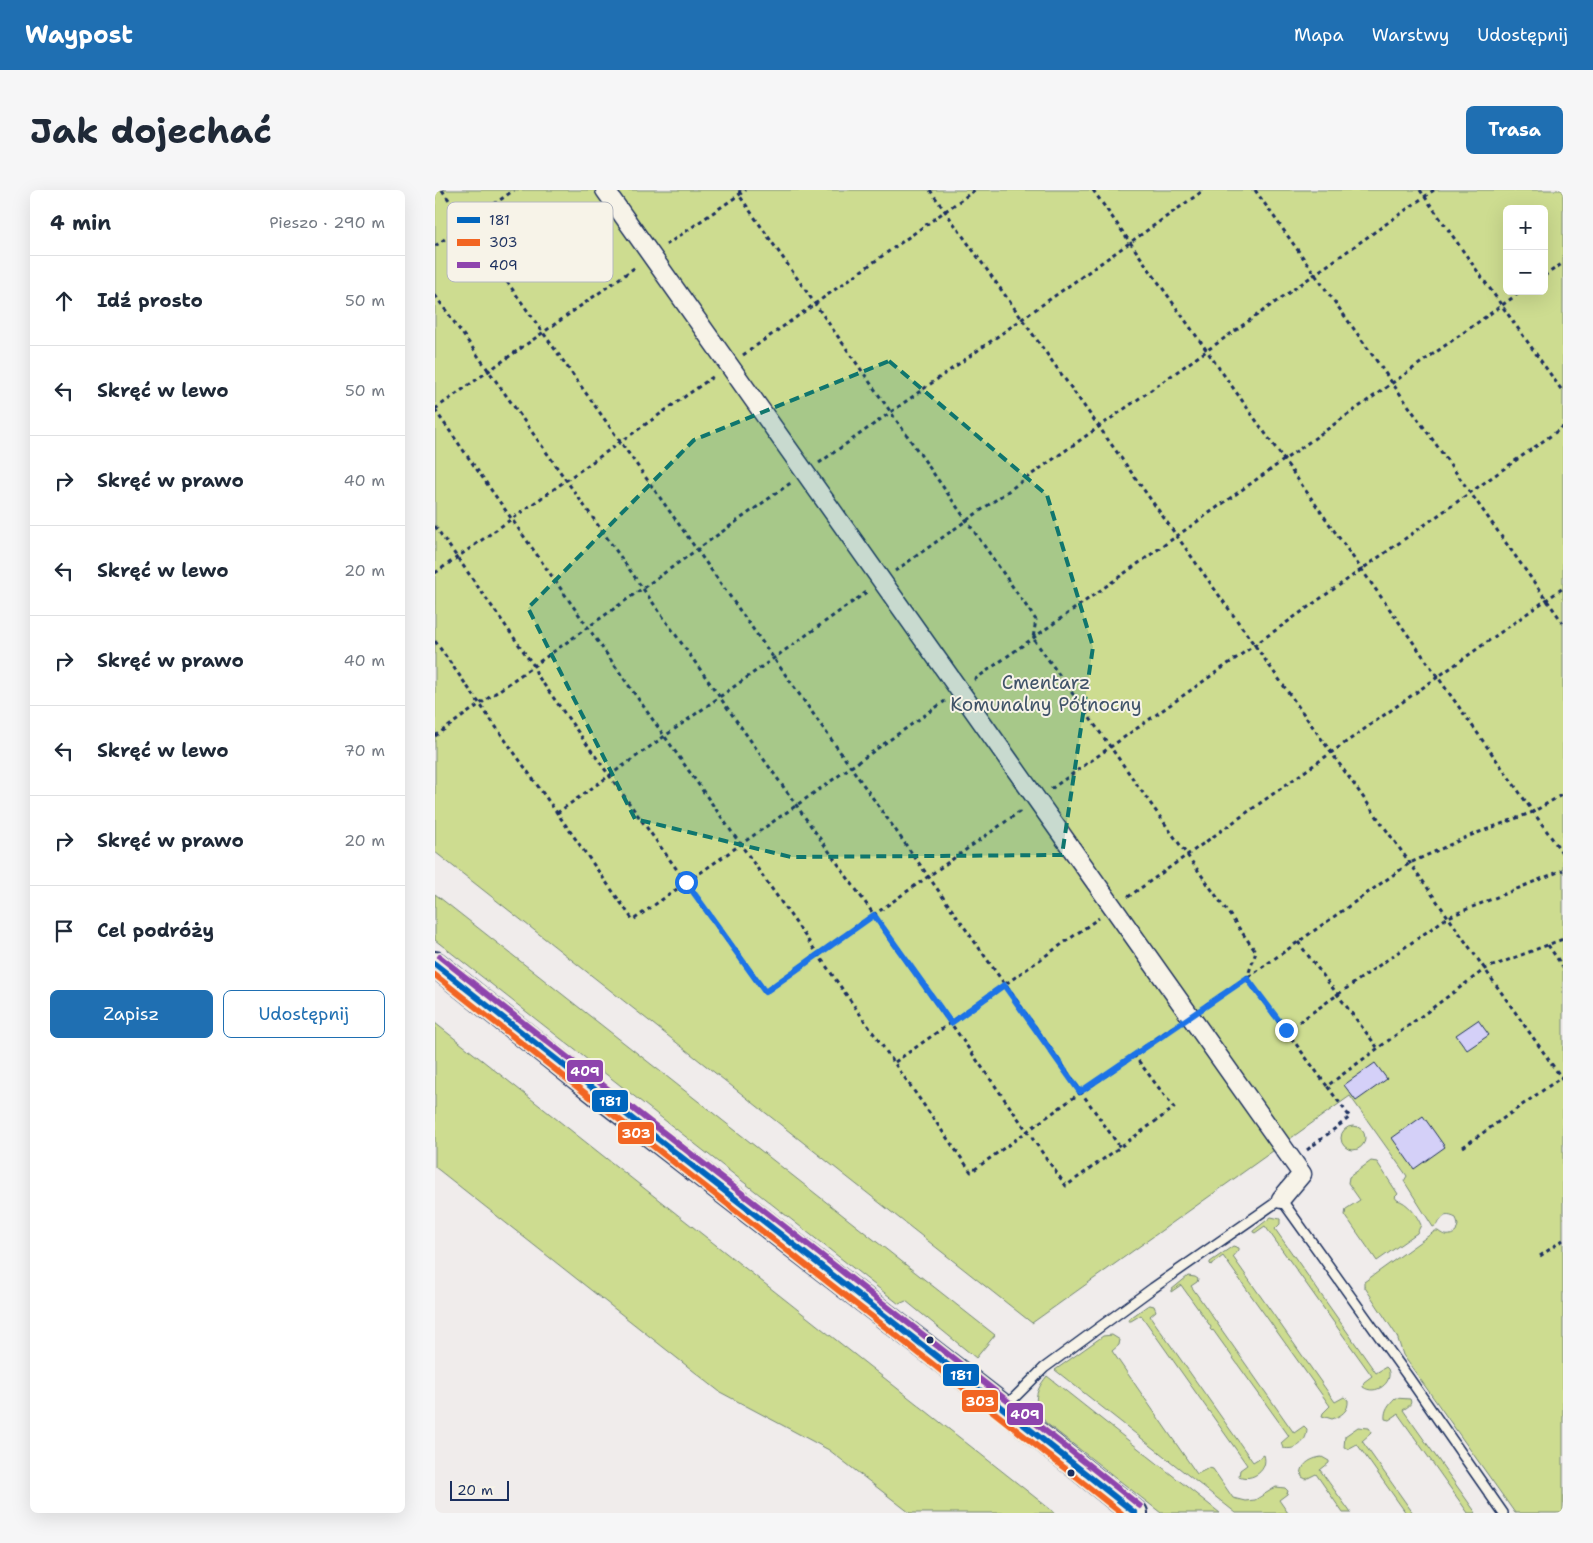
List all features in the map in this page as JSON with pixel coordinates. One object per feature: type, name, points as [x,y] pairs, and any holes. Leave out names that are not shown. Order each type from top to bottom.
[{"type":"street","points":[[605,190],[1302,1174],[1281,1199]]},
{"type":"street","points":[[435,964],[605,1099],[1004,1408],[1135,1513]]},
{"type":"lane","points":[[1004,1408],[1044,1368],[1281,1199],[1503,1513]]},
{"type":"path","points":[[442,190],[450,202]]},
{"type":"path","points":[[496,202],[513,190]]},
{"type":"path","points":[[740,190],[739,195],[1036,620],[1033,638],[1256,952],[1247,978]]},
{"type":"path","points":[[746,190],[435,409],[971,1172],[1080,1092],[1247,978],[1410,863],[1469,836],[1533,812],[1563,794]]},
{"type":"path","points":[[930,190],[1562,1078],[1463,1147]]},
{"type":"path","points":[[435,573],[975,190]]},
{"type":"path","points":[[1093,190],[1563,854]]},
{"type":"path","points":[[1255,190],[1563,623]]},
{"type":"path","points":[[1420,190],[1563,392]]},
{"type":"path","points":[[557,813],[1434,190]]},
{"type":"path","points":[[435,246],[447,237]]},
{"type":"path","points":[[1548,273],[1563,262]]},
{"type":"path","points":[[507,282],[1120,1148]]},
{"type":"path","points":[[435,295],[1066,1186],[1174,1108],[1134,1055]]},
{"type":"path","points":[[435,526],[534,666],[537,675],[765,992],[1563,427]]},
{"type":"path","points":[[895,1062],[1563,588]]},
{"type":"path","points":[[1286,1030],[1448,917],[1563,870]]},
{"type":"path","points":[[1327,1086],[1485,969],[1563,939]]},
{"type":"path","points":[[1298,942],[1377,1048]]},
{"type":"path","points":[[1547,945],[1563,967]]},
{"type":"path","points":[[1247,978],[1351,1117],[1293,1161]]},
{"type":"path","points":[[1540,1256],[1563,1240]]},
{"type":"highlighted area","points":[[889,361],[1047,495],[1093,647],[1062,855],[791,857],[635,819],[528,608],[694,440]]},
{"type":"green space","name":"Cmentarz Komunalny Północny","points":[[435,190],[1563,190],[1563,1513],[1515,1513],[1403,1355],[1397,1336],[1364,1286],[1364,1282],[1435,1231],[1451,1235],[1456,1232],[1458,1225],[1456,1218],[1447,1215],[1433,1227],[1404,1181],[1407,1176],[1350,1096],[1032,1323],[435,852]]},
{"type":"green space","points":[[435,894],[995,1335],[976,1358],[906,1301],[899,1304],[435,940]]},
{"type":"green space","points":[[435,1023],[1055,1513],[910,1513],[829,1450],[720,1392],[435,1167]]},
{"type":"green space","points":[[1348,1126],[1358,1126],[1365,1133],[1365,1143],[1358,1150],[1348,1150],[1341,1143],[1341,1133]]},
{"type":"green space","points":[[1371,1161],[1377,1162],[1398,1194],[1395,1197],[1397,1200],[1404,1203],[1411,1210],[1421,1225],[1417,1233],[1377,1261],[1345,1215],[1346,1209],[1360,1200],[1348,1183],[1349,1177]]},
{"type":"green space","points":[[1271,1217],[1280,1219],[1280,1224],[1275,1229],[1376,1373],[1386,1367],[1388,1369],[1388,1379],[1382,1387],[1373,1390],[1363,1387],[1364,1382],[1372,1376],[1265,1226],[1255,1233],[1253,1232]]},
{"type":"green space","points":[[1233,1246],[1239,1248],[1239,1250],[1233,1257],[1335,1402],[1344,1397],[1348,1400],[1346,1410],[1341,1415],[1332,1419],[1322,1416],[1330,1406],[1223,1256],[1210,1264],[1210,1262]]},
{"type":"green space","points":[[1188,1276],[1198,1279],[1191,1286],[1294,1433],[1304,1426],[1307,1429],[1303,1442],[1296,1447],[1283,1448],[1281,1443],[1289,1436],[1213,1330],[1210,1329],[1211,1327],[1181,1285],[1171,1292]]},
{"type":"green space","points":[[1150,1305],[1154,1306],[1156,1311],[1150,1316],[1253,1462],[1264,1455],[1265,1460],[1262,1470],[1254,1476],[1239,1476],[1240,1470],[1247,1465],[1141,1315],[1128,1321]]},
{"type":"green space","points":[[1112,1335],[1120,1340],[1119,1345],[1112,1351],[1197,1474],[1209,1468],[1213,1469],[1233,1498],[1245,1501],[1255,1500],[1276,1487],[1285,1488],[1288,1491],[1287,1494],[1279,1500],[1288,1513],[1236,1513],[1055,1370],[1103,1336]]},
{"type":"green space","points":[[1047,1376],[1220,1513],[1161,1513],[1046,1423],[1036,1399],[1039,1388]]},
{"type":"green space","points":[[1395,1398],[1410,1399],[1410,1404],[1403,1410],[1476,1513],[1468,1513],[1398,1414],[1389,1420],[1385,1419],[1387,1407]]},
{"type":"green space","points":[[1358,1427],[1369,1428],[1371,1431],[1362,1441],[1413,1513],[1406,1513],[1357,1444],[1348,1449],[1344,1447],[1345,1436]]},
{"type":"green space","points":[[1322,1457],[1329,1461],[1329,1463],[1320,1470],[1351,1513],[1343,1513],[1316,1474],[1306,1479],[1302,1477],[1302,1469],[1307,1463]]},
{"type":"building","points":[[1478,1020],[1489,1035],[1467,1050],[1456,1035]]},
{"type":"building","points":[[1375,1063],[1387,1079],[1356,1101],[1344,1085]]},
{"type":"building","points":[[1423,1116],[1445,1147],[1414,1169],[1392,1138]]},
{"type":"transit line","name":"409","points":[[440,957],[1140,1506]]},
{"type":"transit line","name":"181","points":[[435,964],[1135,1513]]},
{"type":"transit line","name":"303","points":[[435,975],[1121,1513]]},
{"type":"route","points":[[686,882],[765,992],[874,915],[951,1023],[1004,985],[1080,1092],[1247,978],[1286,1030]]}]
